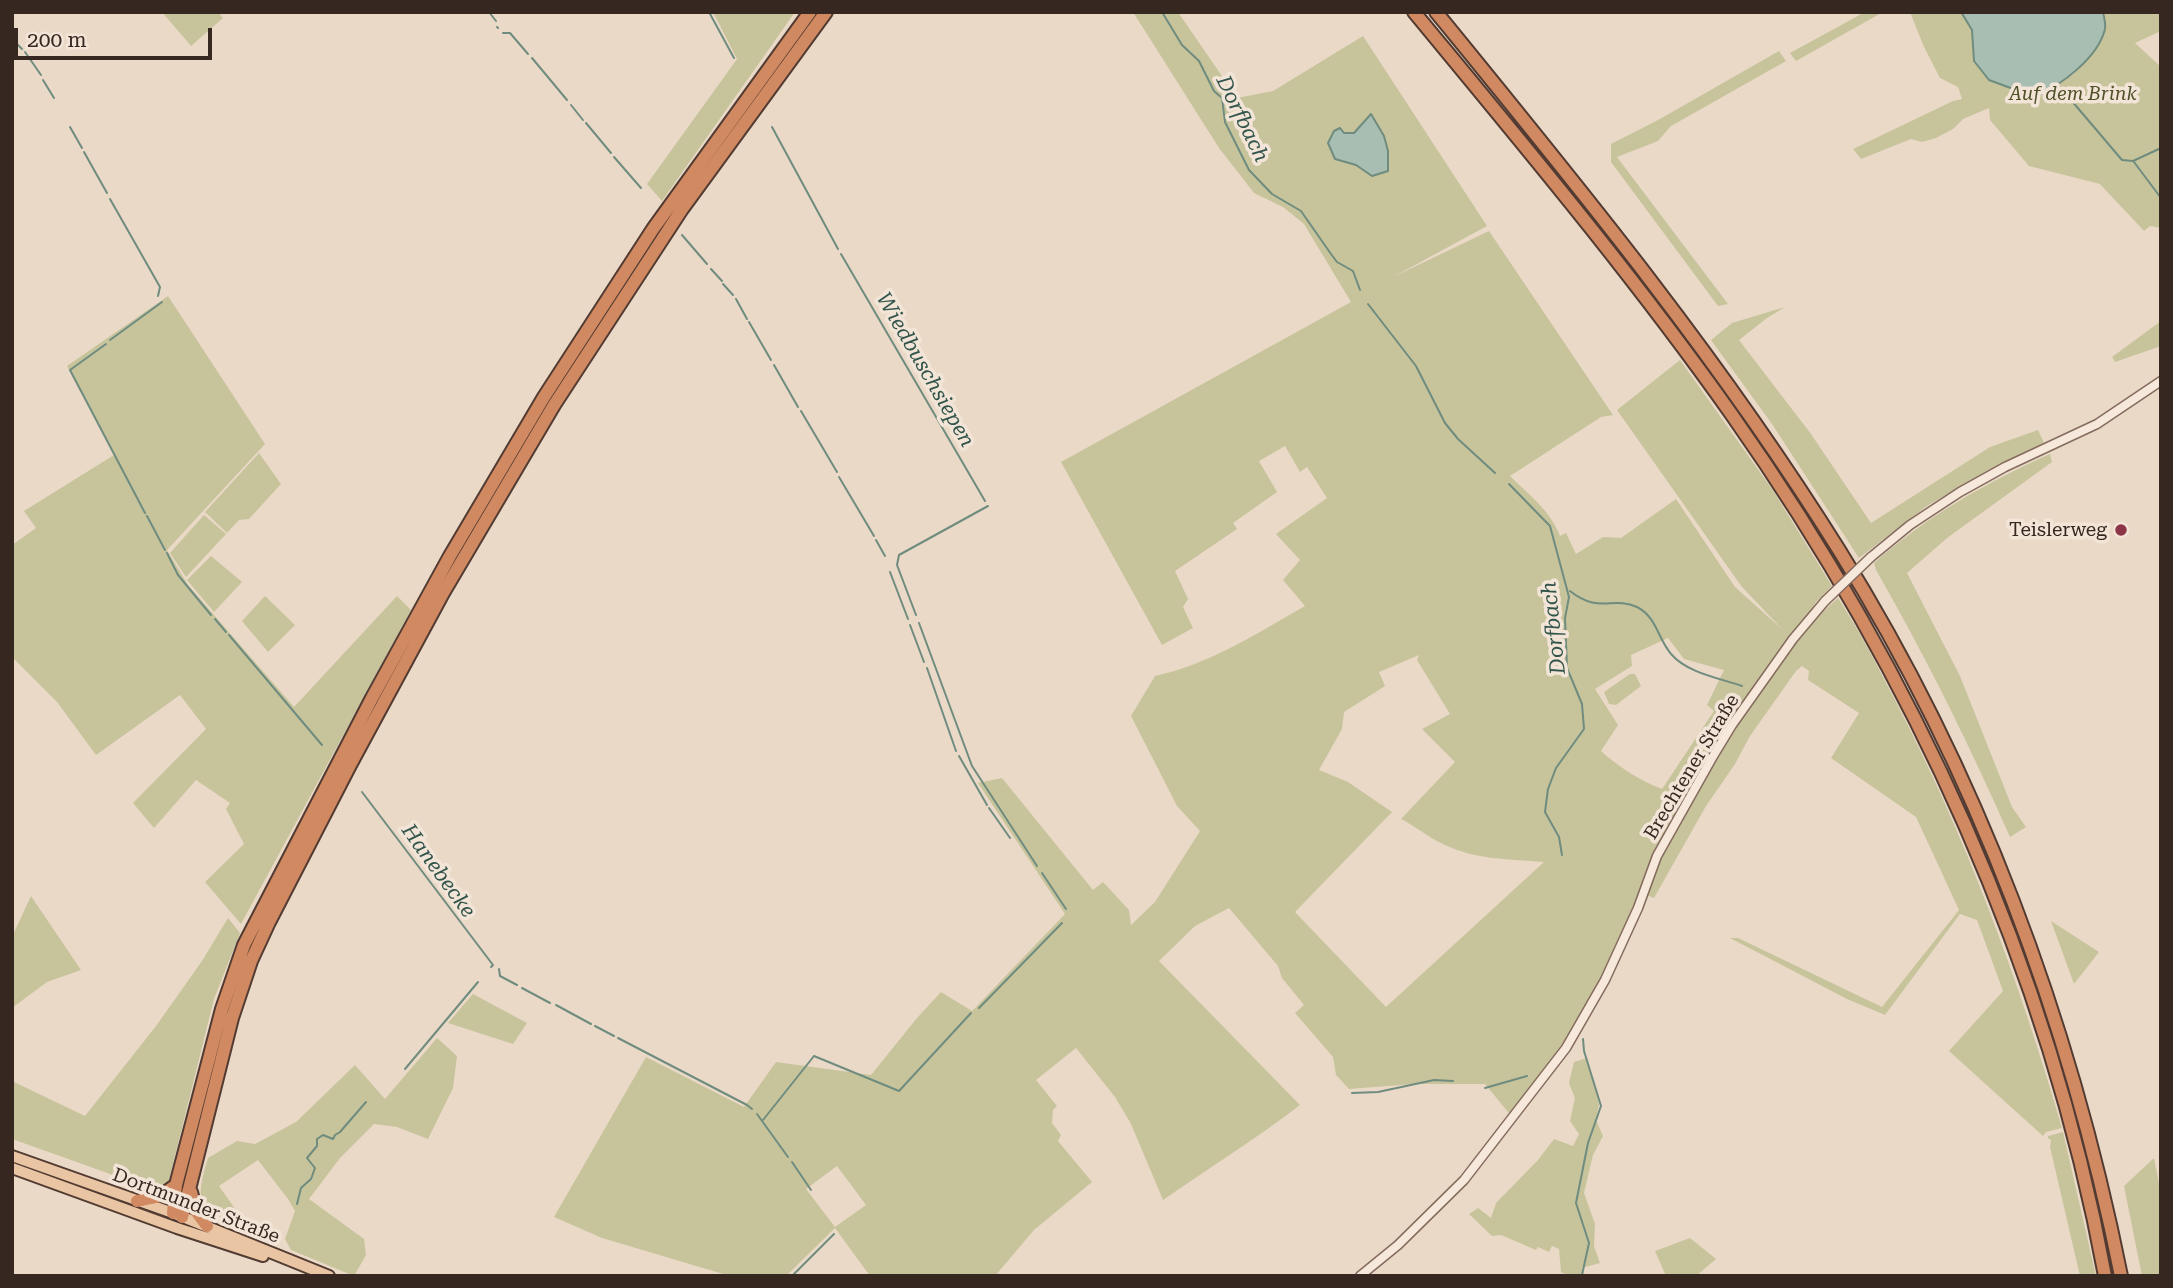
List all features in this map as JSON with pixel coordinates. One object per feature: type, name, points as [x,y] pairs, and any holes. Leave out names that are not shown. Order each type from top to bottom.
[{"type":"highway","points":[[174,1220],[176,1185],[222,1009],[244,945],[372,698],[450,556],[544,397],[807,12]]},
{"type":"highway","points":[[678,204],[826,12]]},
{"type":"highway","points":[[796,52],[816,35],[834,12]]},
{"type":"highway","points":[[1436,12],[1603,219],[1720,372],[1834,541],[1900,655],[1963,782],[2029,945],[2088,1131],[2121,1276]]},
{"type":"highway","points":[[1444,12],[1457,38]]},
{"type":"highway","points":[[1414,13],[1607,250],[1725,405],[1810,532],[1885,660],[1957,807],[2030,994],[2069,1121],[2105,1276]]},
{"type":"highway","points":[[174,1220],[191,1188],[232,1017],[251,961],[269,922],[413,647],[501,492],[663,226]]},
{"type":"highway","points":[[137,1200],[161,1196],[176,1185]]},
{"type":"highway","points":[[191,1188],[193,1203],[207,1226]]},
{"type":"main road","name":"Dortmunder Straße","points":[[12,1157],[137,1200],[174,1220],[207,1226],[289,1261]]},
{"type":"main road","name":"Dortmunder Straße","points":[[12,1168],[174,1220],[261,1255],[289,1261]]},
{"type":"main road","points":[[289,1261],[329,1276]]},
{"type":"street","name":"Brechtener Straße","points":[[1360,1276],[1398,1245],[1464,1180],[1566,1048],[1605,980],[1638,908],[1657,856],[1706,769],[1732,725],[1825,601],[1871,557],[1910,525],[1960,492],[2005,467],[2097,424],[2161,381]]},
{"type":"green space","points":[[162,12],[218,12],[223,18],[191,46]]},
{"type":"green space","points":[[713,12],[795,12],[662,201],[647,184],[737,59]]},
{"type":"green space","points":[[1133,12],[1178,12],[1237,98],[1273,91],[1363,36],[1487,226],[1393,277],[1489,231],[1613,415],[1601,417],[1510,476],[1545,511],[1560,536],[1566,533],[1576,554],[1603,537],[1621,538],[1676,499],[1735,587],[1782,629],[1742,587],[1617,410],[1680,360],[1772,489],[1832,586],[1816,602],[1795,637],[1838,598],[1875,661],[1921,752],[1989,910],[2028,1018],[2062,1128],[2046,1132],[2043,1136],[1949,1051],[2003,991],[1977,920],[1960,914],[1885,1015],[1847,999],[1730,938],[1738,938],[1882,1007],[1959,910],[1916,817],[1831,758],[1859,713],[1808,680],[1809,671],[1802,666],[1750,736],[1735,764],[1706,806],[1654,898],[1644,894],[1604,980],[1566,1048],[1513,1118],[1485,1084],[1415,1084],[1349,1089],[1336,1075],[1333,1057],[1295,1013],[1304,1005],[1282,978],[1278,966],[1229,908],[1195,926],[1159,961],[1300,1105],[1163,1200],[1131,1124],[1115,1097],[1076,1048],[1036,1080],[1057,1106],[1053,1110],[1052,1123],[1061,1135],[1058,1141],[1092,1182],[1034,1230],[995,1276],[870,1276],[835,1228],[786,1276],[730,1276],[602,1238],[554,1217],[646,1057],[744,1107],[776,1062],[871,1075],[941,992],[972,1011],[975,1008],[1065,914],[978,783],[1002,778],[1093,890],[1103,882],[1129,910],[1131,925],[1155,902],[1200,831],[1177,806],[1131,716],[1155,676],[1214,656],[1305,606],[1283,580],[1300,560],[1276,534],[1327,498],[1307,467],[1300,472],[1285,446],[1259,461],[1277,492],[1233,523],[1237,529],[1175,571],[1188,599],[1183,607],[1193,628],[1162,645],[1061,462],[1351,302],[1304,224],[1283,207],[1254,193],[1219,148]],"holes":[[[1371,115],[1384,136],[1388,151],[1372,176],[1356,165],[1335,159],[1340,128],[1344,133],[1354,133]],[[1668,638],[1684,659],[1724,670],[1707,705],[1714,711],[1662,789],[1630,773],[1601,751],[1618,725],[1595,689],[1632,666],[1631,655]],[[1419,655],[1417,660],[1450,714],[1422,729],[1455,762],[1401,819],[1437,841],[1467,853],[1544,862],[1386,1007],[1295,912],[1392,812],[1348,782],[1319,770],[1342,729],[1344,712],[1385,686],[1379,672]],[[837,1166],[866,1205],[835,1227],[806,1189]]]},
{"type":"green space","points":[[1865,12],[1883,12],[1796,61],[1790,53]]},
{"type":"green space","name":"Auf dem Brink","points":[[1910,12],[2161,12],[2161,31],[2135,43],[2161,67],[2161,228],[2150,226],[2144,231],[2100,184],[2029,166],[1990,120],[1989,108],[1963,119],[1953,129],[1936,138],[1922,142],[1911,139],[1861,159],[1853,149],[1962,99],[1958,87],[1940,78]]},
{"type":"green space","points":[[1779,51],[1786,61],[1671,126],[1658,141],[1617,157],[1728,304],[1718,306],[1611,162],[1611,144]]},
{"type":"green space","points":[[168,296],[265,444],[167,550],[188,585],[294,707],[397,596],[411,610],[241,924],[205,882],[244,844],[226,809],[230,803],[196,780],[154,828],[133,803],[206,729],[180,695],[96,755],[57,702],[12,657],[12,545],[36,528],[24,511],[114,455],[67,366]]},
{"type":"green space","points":[[1785,307],[1739,340],[1811,434],[1871,523],[1990,447],[2038,430],[2045,445],[1987,471],[1927,506],[1859,558],[1772,424],[1711,340],[1732,323]]},
{"type":"green space","points":[[2161,321],[2161,346],[2115,362],[2112,357]]},
{"type":"green space","points":[[259,453],[281,484],[249,519],[239,520],[227,533],[205,512]]},
{"type":"green space","points":[[2050,454],[2052,462],[1947,538],[1907,573],[1960,676],[2012,807],[2026,827],[2010,837],[1947,702],[1874,563],[1915,530],[1958,501]]},
{"type":"green space","points":[[204,515],[226,534],[186,577],[170,553]]},
{"type":"green space","points":[[211,556],[242,582],[214,612],[187,580]]},
{"type":"green space","points":[[265,596],[295,625],[268,652],[242,621]]},
{"type":"green space","points":[[1630,674],[1635,674],[1641,686],[1616,705],[1609,704],[1604,692]]},
{"type":"green space","points":[[31,896],[81,970],[47,982],[12,1008],[12,937]]},
{"type":"green space","points":[[228,918],[240,933],[214,999],[167,1188],[158,1191],[12,1139],[12,1081],[85,1116],[156,1026],[202,961]]},
{"type":"green space","points":[[2051,921],[2099,952],[2074,984]]},
{"type":"green space","points":[[473,994],[527,1023],[513,1044],[448,1023]]},
{"type":"green space","points":[[437,1038],[457,1056],[453,1088],[428,1139],[397,1127],[374,1124],[340,1158],[309,1199],[364,1239],[366,1255],[354,1276],[291,1250],[285,1239],[295,1211],[258,1160],[219,1186],[250,1230],[205,1206],[201,1189],[208,1158],[237,1141],[255,1144],[296,1122],[355,1065],[385,1099]]},
{"type":"green space","points":[[1587,1058],[1599,1104],[1596,1120],[1603,1136],[1593,1155],[1584,1193],[1595,1224],[1594,1246],[1600,1263],[1582,1268],[1584,1276],[1569,1276],[1561,1272],[1559,1249],[1552,1246],[1549,1252],[1538,1247],[1536,1250],[1501,1235],[1492,1236],[1469,1214],[1478,1208],[1491,1218],[1496,1203],[1538,1160],[1554,1139],[1573,1146],[1579,1134],[1570,1121],[1575,1098],[1569,1083],[1574,1062]]},
{"type":"green space","points":[[2063,1132],[2096,1276],[2080,1276],[2050,1147],[2051,1140],[2048,1136]]},
{"type":"green space","points":[[2154,1158],[2161,1193],[2161,1276],[2142,1276],[2124,1186]]},
{"type":"green space","points":[[1690,1238],[1716,1259],[1696,1276],[1666,1276],[1655,1251]]},
{"type":"shaded area","points":[[1961,12],[2103,12],[2105,27],[2101,40],[2087,60],[2067,78],[2035,97],[1989,80],[1974,61],[1972,30]]},
{"type":"shaded area","points":[[1371,114],[1384,136],[1388,151],[1388,171],[1372,176],[1356,165],[1335,159],[1328,143],[1334,131],[1340,128],[1344,133],[1354,133]]},
{"type":"waterway","points":[[489,12],[496,21]]},
{"type":"waterway","name":"Wiedbuschsiepen","points":[[709,12],[734,58]]},
{"type":"waterway","name":"Dorfbach","points":[[1162,12],[1182,45],[1199,61],[1214,91],[1222,98],[1225,122],[1249,170],[1272,194],[1301,211],[1337,262],[1353,271],[1360,290]]},
{"type":"waterway","points":[[503,33],[510,33],[528,54]]},
{"type":"waterway","name":"Hanebecke","points":[[12,39],[22,49]]},
{"type":"waterway","name":"Hanebecke","points":[[25,52],[41,75]]},
{"type":"waterway","points":[[532,58],[567,100]]},
{"type":"waterway","name":"Hanebecke","points":[[43,80],[54,98]]},
{"type":"waterway","points":[[2055,86],[2071,100],[2122,160],[2133,161],[2161,148]]},
{"type":"waterway","points":[[571,105],[583,120]]},
{"type":"waterway","points":[[586,123],[611,153]]},
{"type":"waterway","name":"Hanebecke","points":[[70,127],[82,148]]},
{"type":"waterway","name":"Wiedbuschsiepen","points":[[772,127],[838,249]]},
{"type":"waterway","name":"Hanebecke","points":[[84,152],[107,193]]},
{"type":"waterway","points":[[614,157],[641,188]]},
{"type":"waterway","points":[[2134,162],[2161,198]]},
{"type":"waterway","name":"Hanebecke","points":[[110,199],[160,287],[158,296]]},
{"type":"waterway","points":[[682,235],[707,264]]},
{"type":"waterway","name":"Wiedbuschsiepen","points":[[841,254],[985,501]]},
{"type":"waterway","points":[[711,269],[722,281]]},
{"type":"waterway","points":[[723,284],[733,295]]},
{"type":"waterway","points":[[736,299],[747,319]]},
{"type":"waterway","name":"Hanebecke","points":[[110,340],[162,302]]},
{"type":"waterway","name":"Dorfbach","points":[[1368,304],[1416,366],[1445,423],[1458,439],[1495,473]]},
{"type":"waterway","points":[[749,322],[771,360]]},
{"type":"waterway","name":"Hanebecke","points":[[106,344],[70,370],[145,513]]},
{"type":"waterway","points":[[774,365],[798,407]]},
{"type":"waterway","points":[[801,411],[837,472]]},
{"type":"waterway","points":[[839,477],[874,536]]},
{"type":"waterway","name":"Dorfbach","points":[[1509,484],[1550,526],[1569,597],[1565,618],[1567,668],[1582,704],[1584,729],[1556,768],[1548,789],[1545,812],[1559,837],[1562,855]]},
{"type":"waterway","name":"Wiedbuschsiepen","points":[[916,615],[897,565],[899,555],[988,506]]},
{"type":"waterway","name":"Hanebecke","points":[[147,516],[165,550]]},
{"type":"waterway","points":[[876,540],[885,556]]},
{"type":"waterway","name":"Hanebecke","points":[[167,553],[178,575],[211,615]]},
{"type":"waterway","points":[[890,572],[908,619]]},
{"type":"waterway","points":[[1570,591],[1589,602],[1620,603],[1637,607],[1649,617],[1667,649],[1679,661],[1704,674],[1742,686]]},
{"type":"waterway","name":"Hanebecke","points":[[215,619],[226,632]]},
{"type":"waterway","name":"Wiedbuschsiepen","points":[[919,623],[972,766],[1037,866]]},
{"type":"waterway","points":[[910,625],[924,662]]},
{"type":"waterway","name":"Hanebecke","points":[[229,635],[322,745]]},
{"type":"waterway","points":[[927,668],[956,751]]},
{"type":"waterway","points":[[959,756],[987,805]]},
{"type":"waterway","name":"Hanebecke","points":[[362,792],[493,965],[491,967]]},
{"type":"waterway","points":[[989,808],[1010,838]]},
{"type":"waterway","name":"Wiedbuschsiepen","points":[[1042,873],[1066,909]]},
{"type":"waterway","name":"Wiedbuschsiepen","points":[[979,1008],[1062,923]]},
{"type":"waterway","name":"Wiedbuschsiepen","points":[[499,969],[500,976],[517,985]]},
{"type":"waterway","name":"Hanebecke","points":[[405,1069],[478,982]]},
{"type":"waterway","name":"Wiedbuschsiepen","points":[[522,988],[550,1003]]},
{"type":"waterway","name":"Wiedbuschsiepen","points":[[556,1005],[591,1024]]},
{"type":"waterway","name":"Wiedbuschsiepen","points":[[763,1120],[814,1056],[899,1091],[971,1013]]},
{"type":"waterway","name":"Wiedbuschsiepen","points":[[595,1026],[614,1036]]},
{"type":"waterway","name":"Wiedbuschsiepen","points":[[618,1038],[752,1109]]},
{"type":"waterway","name":"Dorfbach","points":[[1582,1275],[1589,1243],[1576,1203],[1588,1143],[1601,1106],[1584,1051],[1583,1039]]},
{"type":"waterway","points":[[1485,1088],[1527,1076]]},
{"type":"waterway","points":[[1352,1093],[1378,1092],[1434,1080],[1453,1081]]},
{"type":"waterway","name":"Hanebecke","points":[[297,1204],[301,1188],[311,1179],[315,1168],[307,1158],[317,1146],[317,1139],[323,1135],[333,1139],[366,1102]]},
{"type":"waterway","points":[[757,1114],[788,1157]]},
{"type":"waterway","points":[[792,1162],[811,1190]]},
{"type":"waterway","points":[[792,1276],[834,1234]]},
{"type":"place","name":"Teislerweg","points":[[2121,530]]}]
